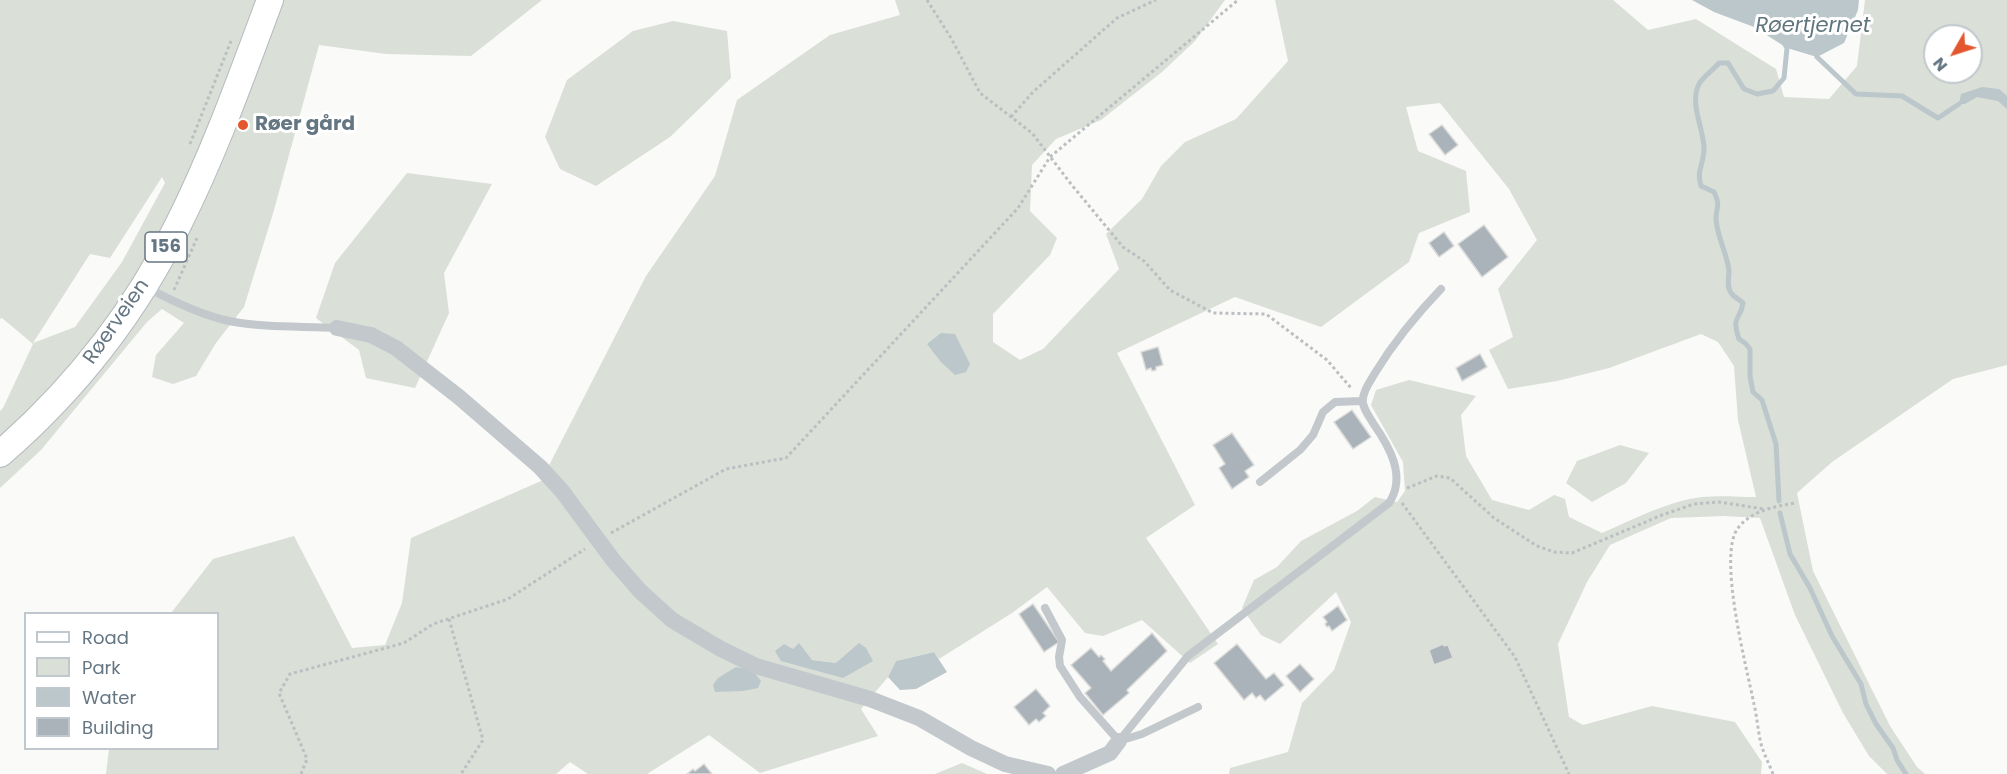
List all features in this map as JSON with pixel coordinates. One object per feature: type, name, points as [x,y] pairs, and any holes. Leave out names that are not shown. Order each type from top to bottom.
[{"type":"main road","name":"Røerveien","points":[[0,454],[44,412],[83,369],[108,338],[143,286],[179,224],[197,185],[270,0]]},
{"type":"street","points":[[337,328],[371,335],[396,348],[540,467],[562,491],[640,591],[672,620],[721,649],[756,666],[870,699],[919,718],[971,748],[1005,764],[1048,774]]},
{"type":"street","points":[[1063,774],[1110,753],[1119,741]]},
{"type":"lane","points":[[143,286],[226,321],[337,328]]},
{"type":"lane","points":[[1119,741],[1188,656],[1389,503],[1395,494],[1397,477],[1391,450],[1368,416],[1362,401],[1367,387],[1384,358],[1412,320],[1441,289]]},
{"type":"lane","points":[[1260,482],[1300,450],[1313,435],[1323,412],[1335,402],[1362,401]]},
{"type":"lane","points":[[1045,608],[1062,640],[1060,666],[1080,697],[1119,741]]},
{"type":"lane","points":[[1119,741],[1142,734],[1198,707]]},
{"type":"path","points":[[927,0],[951,38],[980,93],[1032,133],[1123,248],[1144,261],[1170,290],[1213,313],[1266,314],[1327,360],[1362,401]]},
{"type":"path","points":[[1011,117],[1033,92],[1118,18],[1156,0]]},
{"type":"path","points":[[301,774],[307,759],[279,693],[290,674],[404,643],[433,624],[508,599],[599,540],[726,469],[786,458],[1018,208],[1050,157],[1238,0]]},
{"type":"path","points":[[187,153],[234,33]]},
{"type":"path","points":[[1569,774],[1515,657],[1395,494],[1417,482],[1437,476],[1450,478],[1494,518],[1529,542],[1554,552],[1572,553],[1662,514],[1695,504],[1719,502],[1764,509],[1795,503]]},
{"type":"path","points":[[1764,509],[1746,520],[1737,530],[1731,548],[1732,589],[1761,743],[1773,774]]},
{"type":"path","points":[[449,619],[483,740],[461,774]]},
{"type":"green space","points":[[0,0],[542,0],[471,56],[386,54],[319,45],[274,210],[244,307],[216,343],[196,376],[173,384],[152,377],[156,355],[184,323],[162,309],[147,322],[41,450],[0,488],[0,411],[33,344],[2,318],[0,319]],"holes":[[[162,177],[165,183],[122,262],[75,327],[33,343],[90,254],[110,258]]]},
{"type":"green space","points":[[895,0],[1225,0],[1195,41],[1162,72],[1101,120],[1056,139],[1032,165],[1030,211],[1057,238],[1050,255],[993,314],[993,342],[1020,360],[1043,349],[1119,269],[1106,234],[1142,199],[1161,166],[1185,142],[1236,119],[1288,61],[1275,0],[1613,0],[1648,30],[1696,19],[1776,69],[1784,97],[1829,99],[1857,66],[1865,0],[2007,0],[2007,365],[1953,379],[1832,462],[1797,493],[1813,571],[1890,726],[1917,767],[1925,774],[1887,774],[1869,756],[1843,713],[1795,615],[1760,518],[1724,516],[1671,518],[1610,545],[1587,582],[1558,644],[1569,717],[1583,725],[1652,706],[1735,722],[1762,762],[1761,774],[1229,774],[1230,768],[1288,752],[1302,703],[1334,670],[1351,622],[1336,592],[1280,644],[1261,635],[1242,608],[1254,580],[1277,567],[1301,541],[1357,511],[1375,497],[1397,502],[1405,491],[1403,462],[1371,405],[1376,390],[1409,380],[1476,396],[1461,415],[1466,456],[1492,500],[1529,510],[1554,495],[1565,499],[1569,517],[1602,533],[1654,510],[1685,500],[1712,496],[1756,497],[1738,420],[1734,366],[1718,342],[1701,334],[1609,368],[1557,381],[1508,389],[1489,350],[1513,337],[1498,289],[1537,240],[1509,189],[1440,103],[1406,107],[1418,151],[1466,171],[1470,212],[1419,233],[1409,262],[1321,327],[1235,297],[1117,353],[1195,505],[1146,538],[1218,644],[1190,663],[1142,620],[1103,636],[1085,633],[1047,587],[1012,613],[939,659],[934,652],[896,661],[888,677],[861,709],[878,736],[760,773],[709,735],[647,774],[588,774],[570,762],[556,774],[106,774],[109,750],[219,750],[219,612],[172,612],[213,559],[294,536],[352,648],[385,645],[402,603],[411,538],[541,481],[646,276],[715,176],[737,100],[830,35],[900,15]],"holes":[[[793,649],[812,660],[836,663],[781,661]]]},
{"type":"green space","points":[[673,21],[727,31],[731,78],[670,137],[596,186],[560,169],[545,137],[567,80],[633,31]]},
{"type":"green space","points":[[407,173],[492,184],[444,273],[449,313],[415,388],[366,378],[359,350],[316,318],[335,263]]},
{"type":"green space","points":[[1620,445],[1649,453],[1626,483],[1592,502],[1566,483],[1577,461]]},
{"type":"green space","points":[[962,763],[987,774],[935,774]]},
{"type":"water","name":"Røertjernet","points":[[1692,0],[1859,0],[1858,10],[1844,43],[1817,57],[1787,48],[1754,27],[1714,12]]},
{"type":"water","points":[[1982,87],[1999,89],[2007,96],[2007,109],[1998,101],[1977,97],[1965,104],[1959,104],[1961,94]]},
{"type":"water","points":[[941,333],[955,334],[970,364],[966,372],[955,375],[927,344]]},
{"type":"water","points":[[799,643],[812,660],[836,663],[859,643],[866,648],[873,661],[843,678],[781,661],[775,651],[784,644],[793,649]]},
{"type":"water","points":[[934,652],[947,672],[916,689],[900,690],[888,677],[896,661]]},
{"type":"water","points":[[736,667],[752,670],[761,681],[758,688],[715,692],[713,685],[718,678]]},
{"type":"building","points":[[1442,125],[1458,145],[1445,155],[1429,134]]},
{"type":"building","points":[[1484,225],[1508,257],[1482,277],[1458,244]]},
{"type":"building","points":[[1444,232],[1454,246],[1439,257],[1429,243]]},
{"type":"building","points":[[1158,347],[1163,365],[1156,367],[1156,370],[1152,371],[1151,368],[1146,370],[1141,352]]},
{"type":"building","points":[[1480,354],[1487,367],[1462,381],[1456,368]]},
{"type":"building","points":[[1352,410],[1371,437],[1353,449],[1334,422]]},
{"type":"building","points":[[1232,433],[1254,465],[1245,471],[1249,477],[1232,489],[1219,468],[1225,464],[1213,445]]},
{"type":"building","points":[[1033,604],[1059,642],[1044,652],[1019,614]]},
{"type":"building","points":[[1338,606],[1347,620],[1332,631],[1325,624],[1327,622],[1323,617]]},
{"type":"building","points":[[1152,633],[1167,651],[1127,690],[1129,693],[1103,715],[1085,693],[1091,688],[1071,665],[1091,648],[1099,657],[1101,655],[1105,659],[1103,661],[1111,671]]},
{"type":"building","points":[[1237,644],[1266,679],[1274,673],[1284,685],[1265,701],[1260,695],[1256,698],[1252,693],[1244,700],[1214,663]]},
{"type":"building","points":[[1443,644],[1448,645],[1453,658],[1434,665],[1429,650]]},
{"type":"building","points":[[1300,664],[1314,679],[1300,692],[1286,676]]},
{"type":"building","points":[[1036,689],[1050,706],[1043,713],[1046,716],[1039,722],[1036,719],[1029,725],[1014,707]]},
{"type":"building","points":[[704,764],[712,774],[687,774],[693,769],[695,771]]},
{"type":"waterway","points":[[1779,501],[1776,444],[1762,400],[1753,392],[1750,376],[1750,349],[1739,339],[1736,326],[1743,303],[1729,289],[1728,264],[1716,219],[1718,204],[1716,197],[1714,192],[1701,186],[1700,171],[1704,149],[1696,108],[1696,92],[1699,84],[1719,63],[1728,63],[1744,89],[1757,94],[1773,91],[1784,78],[1787,48],[1784,43]]},
{"type":"waterway","points":[[1817,57],[1856,94],[1902,96],[1938,118],[1959,104]]},
{"type":"waterway","points":[[1780,513],[1790,554],[1810,588],[1832,636],[1861,684],[1866,704],[1876,724],[1893,748],[1906,774]]},
{"type":"place","name":"Røer gård","points":[[243,125]]}]
